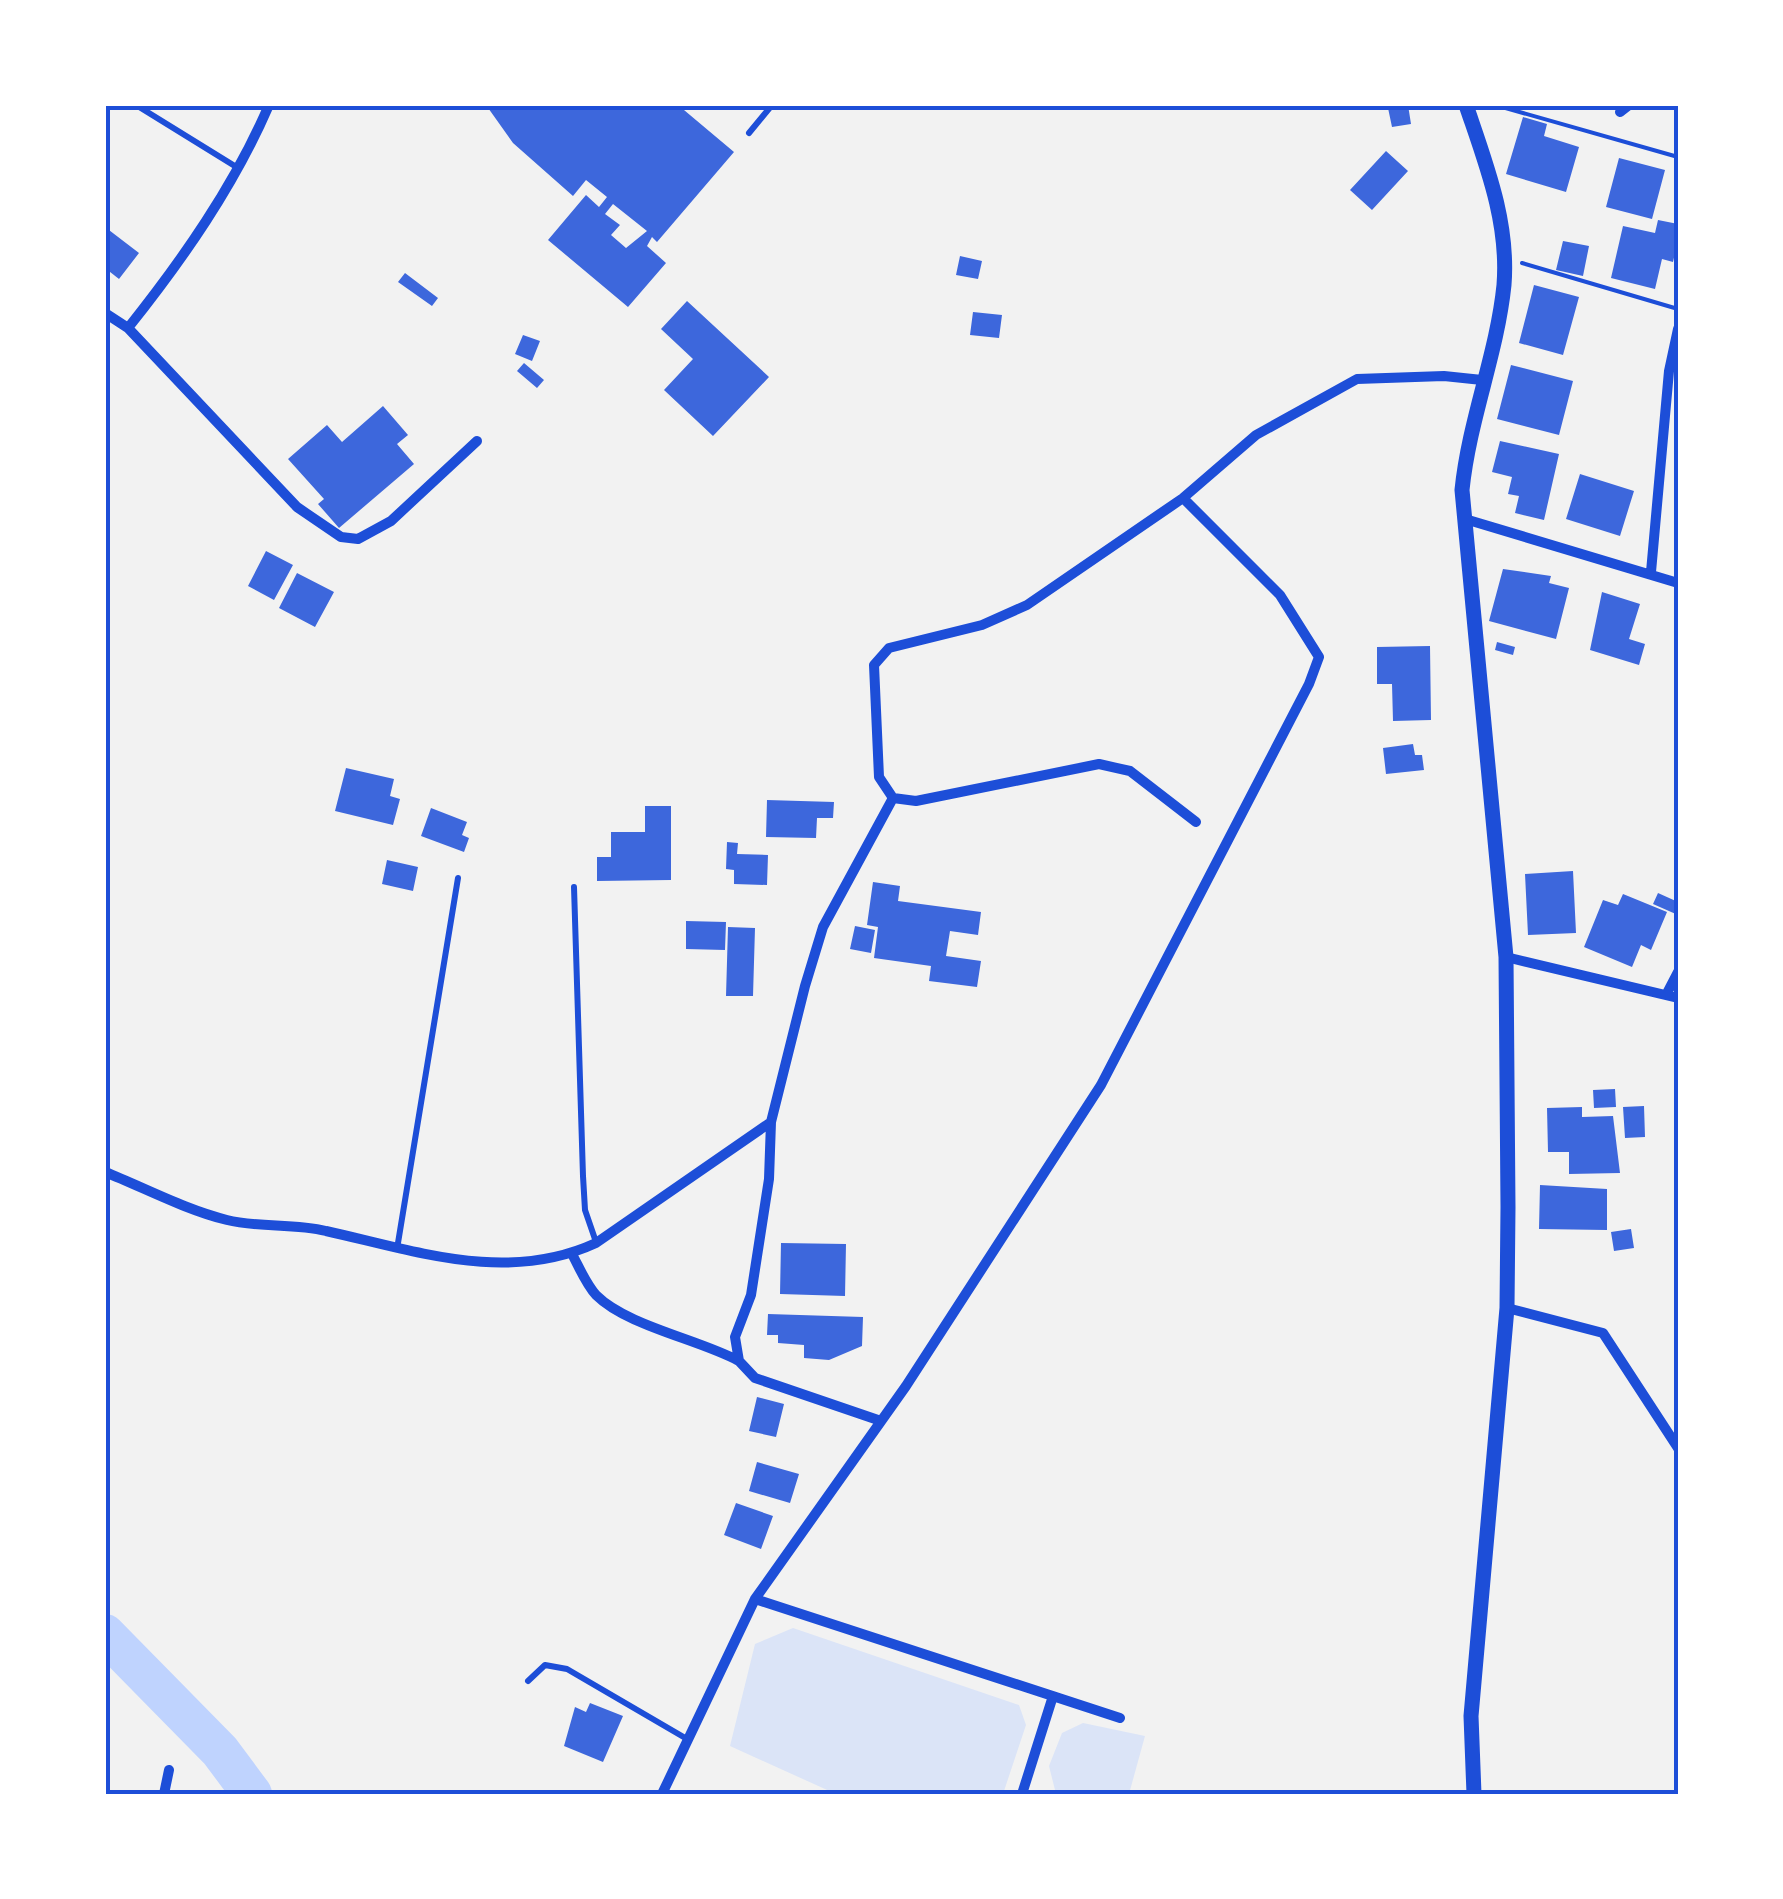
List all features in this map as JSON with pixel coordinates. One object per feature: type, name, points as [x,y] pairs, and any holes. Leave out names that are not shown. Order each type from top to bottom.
[{"type":"street","points":[[128,328],[178,266],[238,168],[269,105]]},
{"type":"street","points":[[1466,105],[1493,184],[1504,286],[1467,446],[1465,519],[1506,956],[1506,1308],[1470,1716],[1474,1794]]},
{"type":"street","points":[[105,313],[128,328],[296,507],[341,537],[358,539],[391,521],[478,440]]},
{"type":"street","points":[[1650,572],[1669,371],[1678,329]]},
{"type":"street","points":[[1196,822],[1130,771],[1099,764],[916,801],[893,798],[879,777],[874,666],[888,648],[982,624],[1027,605],[1183,498],[1256,435],[1357,379],[1444,376],[1482,380]]},
{"type":"street","points":[[662,1794],[754,1599],[881,1422],[1101,1084],[1318,658],[1280,595],[1183,498]]},
{"type":"street","points":[[1465,519],[1678,582]]},
{"type":"street","points":[[739,1361],[735,1337],[751,1295],[769,1178],[771,1122],[823,927],[893,798]]},
{"type":"street","points":[[1506,956],[1672,996],[1678,972]]},
{"type":"street","points":[[105,1172],[229,1220],[283,1223],[482,1265],[572,1254],[596,1243],[771,1122]]},
{"type":"street","points":[[572,1254],[594,1293],[616,1310],[706,1343],[739,1361],[755,1378],[881,1422]]},
{"type":"street","points":[[1506,1308],[1603,1333],[1678,1448]]},
{"type":"street","points":[[754,1599],[1120,1718]]},
{"type":"street","points":[[1022,1794],[1053,1696]]},
{"type":"street","points":[[164,1794],[169,1770]]},
{"type":"lane","points":[[136,105],[238,168]]},
{"type":"lane","points":[[749,134],[772,105]]},
{"type":"lane","points":[[397,1250],[458,878]]},
{"type":"lane","points":[[574,888],[585,1210],[596,1243]]},
{"type":"lane","points":[[528,1681],[545,1664],[567,1668],[688,1740]]},
{"type":"path","points":[[1495,105],[1678,157]]},
{"type":"path","points":[[1503,257],[1678,308]]},
{"type":"shaded area","points":[[793,1628],[1019,1705],[1026,1725],[1003,1794],[836,1794],[730,1746],[755,1644]]},
{"type":"shaded area","points":[[1083,1723],[1145,1736],[1129,1794],[1056,1794],[1049,1766],[1062,1733]]},
{"type":"building","points":[[486,105],[688,105],[684,110],[734,152],[657,242],[652,237],[647,246],[666,263],[628,307],[548,240],[586,195],[599,207],[607,197],[586,180],[573,196],[513,143]],"holes":[[[613,204],[647,231],[626,248],[611,235],[620,225],[605,214]]]},
{"type":"building","points":[[1408,105],[1411,124],[1392,127],[1388,108]]},
{"type":"building","points":[[1523,117],[1547,124],[1544,136],[1579,147],[1566,192],[1506,174]]},
{"type":"building","points":[[1386,151],[1408,171],[1372,210],[1350,190]]},
{"type":"building","points":[[1619,158],[1665,170],[1652,219],[1606,207]]},
{"type":"building","points":[[1658,220],[1678,224],[1678,240],[1673,262],[1662,259],[1655,289],[1611,278],[1623,226],[1655,233]]},
{"type":"building","points":[[105,227],[139,253],[119,279],[105,268]]},
{"type":"building","points":[[1563,241],[1589,246],[1583,276],[1556,270]]},
{"type":"building","points":[[960,256],[982,261],[978,279],[956,275]]},
{"type":"building","points":[[405,273],[438,298],[432,306],[398,282]]},
{"type":"building","points":[[1534,285],[1579,297],[1563,355],[1519,343]]},
{"type":"building","points":[[687,301],[769,377],[713,436],[664,390],[693,359],[661,329]]},
{"type":"building","points":[[973,312],[1002,315],[999,338],[970,335]]},
{"type":"building","points":[[523,335],[540,341],[532,361],[515,354]]},
{"type":"building","points":[[524,363],[544,380],[537,388],[517,371]]},
{"type":"building","points":[[1511,365],[1573,381],[1559,435],[1497,419]]},
{"type":"building","points":[[383,406],[408,435],[397,444],[414,464],[339,528],[318,504],[324,499],[288,459],[327,425],[342,442]]},
{"type":"building","points":[[1500,441],[1559,454],[1544,520],[1515,513],[1519,496],[1508,494],[1512,477],[1492,472]]},
{"type":"building","points":[[1580,474],[1634,491],[1620,536],[1566,519]]},
{"type":"building","points":[[266,551],[293,565],[274,600],[248,586]]},
{"type":"building","points":[[1503,569],[1551,576],[1549,583],[1569,588],[1556,639],[1489,621]]},
{"type":"building","points":[[297,573],[334,592],[315,627],[279,608]]},
{"type":"building","points":[[1602,592],[1640,604],[1629,639],[1645,644],[1639,665],[1590,650]]},
{"type":"building","points":[[1497,642],[1515,647],[1513,655],[1495,650]]},
{"type":"building","points":[[1430,646],[1431,720],[1393,721],[1392,684],[1377,684],[1377,647]]},
{"type":"building","points":[[1413,744],[1415,755],[1422,755],[1424,770],[1386,774],[1383,748]]},
{"type":"building","points":[[346,768],[394,779],[390,796],[400,799],[393,825],[335,811]]},
{"type":"building","points":[[767,800],[834,802],[833,818],[817,818],[816,838],[766,837]]},
{"type":"building","points":[[645,806],[671,806],[671,880],[597,881],[597,857],[611,857],[611,832],[645,832]]},
{"type":"building","points":[[431,808],[467,822],[462,835],[469,838],[464,852],[421,836]]},
{"type":"building","points":[[727,842],[738,843],[737,854],[768,855],[767,885],[734,884],[734,870],[726,869]]},
{"type":"building","points":[[387,860],[418,867],[413,891],[382,884]]},
{"type":"building","points":[[1573,871],[1576,933],[1528,935],[1525,874]]},
{"type":"building","points":[[873,882],[900,886],[898,901],[981,912],[978,935],[950,931],[946,956],[981,961],[977,987],[929,981],[931,966],[874,958],[878,927],[867,925]]},
{"type":"building","points":[[1658,893],[1678,902],[1678,915],[1653,904]]},
{"type":"building","points":[[1623,894],[1667,912],[1651,950],[1641,945],[1632,967],[1584,947],[1603,900],[1618,905]]},
{"type":"building","points":[[686,921],[726,922],[725,950],[686,949]]},
{"type":"building","points":[[855,926],[875,930],[871,953],[850,949]]},
{"type":"building","points":[[728,927],[755,928],[753,996],[726,996]]},
{"type":"building","points":[[1615,1089],[1616,1107],[1594,1108],[1593,1090]]},
{"type":"building","points":[[1644,1106],[1645,1137],[1625,1138],[1623,1107]]},
{"type":"building","points":[[1582,1107],[1582,1117],[1613,1116],[1620,1173],[1569,1174],[1569,1152],[1548,1152],[1547,1108]]},
{"type":"building","points":[[1540,1185],[1607,1189],[1607,1230],[1539,1229]]},
{"type":"building","points":[[1631,1229],[1634,1248],[1614,1251],[1611,1232]]},
{"type":"building","points":[[781,1243],[846,1244],[845,1296],[780,1294]]},
{"type":"building","points":[[768,1314],[863,1317],[862,1346],[829,1360],[804,1358],[804,1345],[778,1343],[778,1335],[767,1335]]},
{"type":"building","points":[[757,1397],[784,1404],[776,1437],[749,1431]]},
{"type":"building","points":[[757,1462],[799,1474],[790,1503],[749,1491]]},
{"type":"building","points":[[736,1503],[773,1516],[761,1549],[724,1535]]},
{"type":"building","points":[[590,1703],[623,1716],[603,1762],[564,1746],[575,1707],[586,1712]]},
{"type":"waterway","points":[[105,1634],[220,1751],[252,1794]]}]
